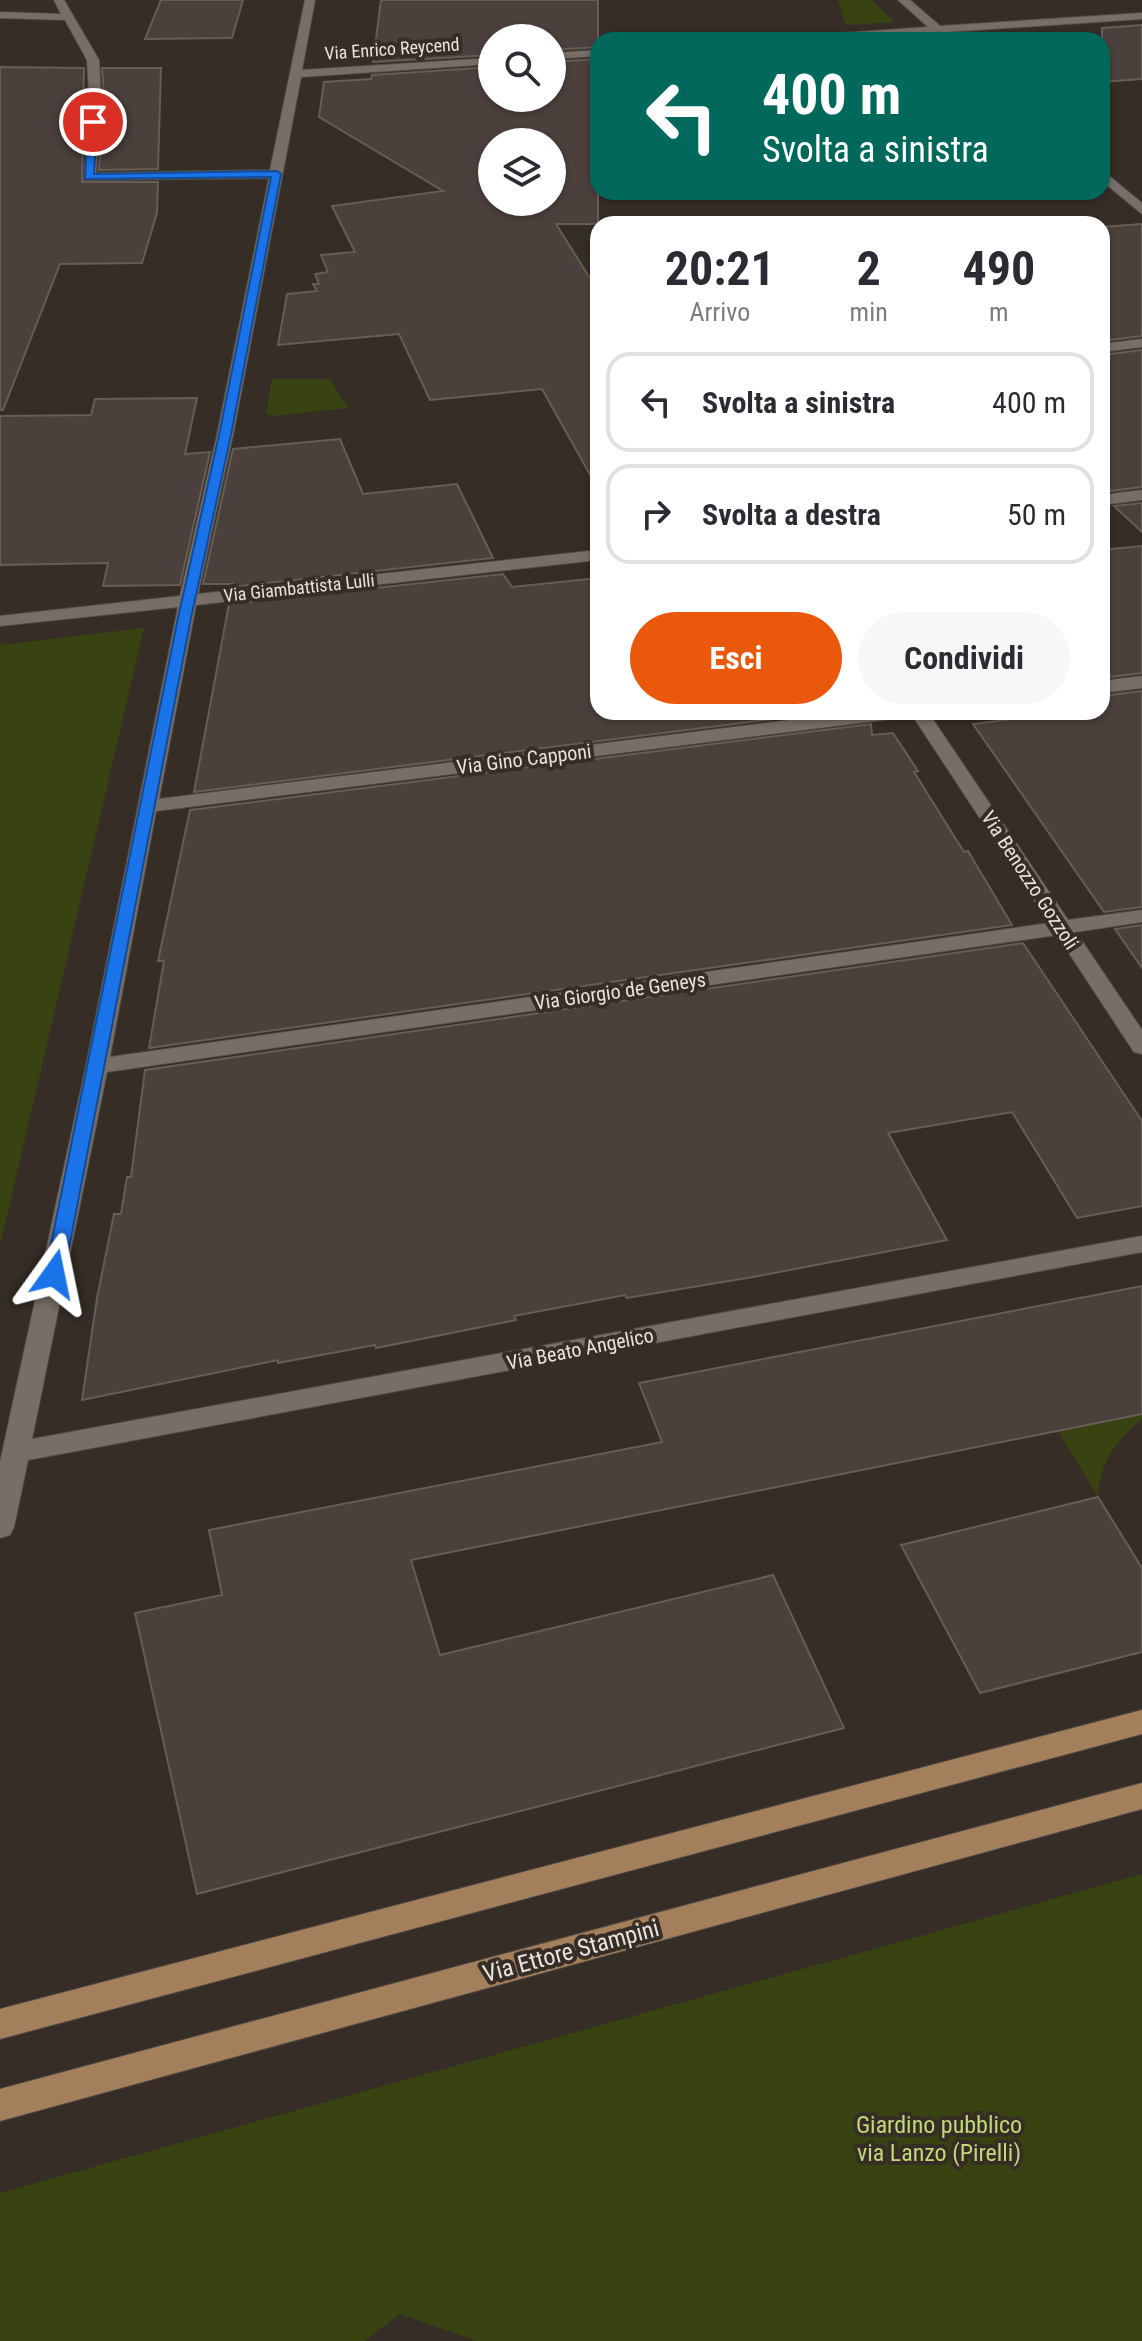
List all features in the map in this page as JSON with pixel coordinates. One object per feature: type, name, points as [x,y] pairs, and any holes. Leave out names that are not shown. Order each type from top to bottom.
[{"type":"main road","points":[[0,2024],[1142,1722]]},
{"type":"main road","name":"Via Ettore Stampini","points":[[0,2105],[1142,1796]]},
{"type":"street","points":[[59,0],[93,60],[95,95],[89,177],[277,174]]},
{"type":"street","points":[[0,1527],[97,1066],[310,0]]},
{"type":"street","points":[[903,0],[940,32]]},
{"type":"street","points":[[0,15],[67,17]]},
{"type":"street","points":[[896,32],[1142,16]]},
{"type":"street","points":[[566,55],[590,54]]},
{"type":"street","name":"Via Enrico Reycend","points":[[295,74],[478,62]]},
{"type":"street","points":[[1110,181],[1142,210]]},
{"type":"street","points":[[1110,347],[1142,343]]},
{"type":"street","points":[[1110,499],[1142,495]]},
{"type":"street","name":"Via Giambattista Lulli","points":[[0,621],[590,556]]},
{"type":"street","points":[[1110,686],[1142,682]]},
{"type":"street","name":"Via Gino Capponi","points":[[149,806],[835,720]]},
{"type":"street","name":"Via Benozzo Gozzoli","points":[[924,720],[1142,1047]]},
{"type":"street","name":"Via Giorgio de Geneys","points":[[97,1066],[1142,916]]},
{"type":"street","name":"Via Beato Angelico","points":[[18,1452],[1142,1244]]},
{"type":"green space","points":[[838,0],[871,0],[895,22],[846,25]]},
{"type":"green space","points":[[272,379],[330,379],[348,408],[273,416],[266,413]]},
{"type":"green space","points":[[144,628],[0,1246],[0,645]]},
{"type":"green space","points":[[1142,1414],[1142,1419],[1111,1453],[1102,1474],[1098,1497],[1058,1431]]},
{"type":"green space","name":"Giardino pubblico via Lanzo (Pirelli)","points":[[1142,1874],[1142,2341],[477,2341],[400,2314],[364,2341],[0,2341],[0,2193]]},
{"type":"building","points":[[161,0],[243,0],[232,38],[145,39]]},
{"type":"building","points":[[381,0],[598,0],[598,32],[590,32],[590,48],[566,49],[566,24],[478,24],[478,56],[373,62]]},
{"type":"building","points":[[1142,25],[1142,79],[1110,81],[1110,32],[1102,32],[1102,28]]},
{"type":"building","points":[[590,60],[590,200],[598,200],[598,216],[590,216],[590,224],[556,224],[590,278],[590,475],[542,389],[430,400],[399,334],[278,345],[287,294],[317,291],[313,284],[319,284],[315,274],[328,272],[321,255],[355,252],[332,206],[443,191],[319,117],[324,82],[371,79],[372,75],[478,68],[478,112],[566,112],[566,61]]},
{"type":"building","points":[[0,67],[84,68],[82,182],[158,182],[157,213],[142,263],[60,264],[3,410],[0,410]]},
{"type":"building","points":[[102,68],[161,68],[158,169],[99,170],[104,95]]},
{"type":"building","points":[[1142,224],[1142,336],[1110,340],[1110,226]]},
{"type":"building","points":[[1142,350],[1142,487],[1110,491],[1110,354]]},
{"type":"building","points":[[197,398],[185,454],[210,452],[180,585],[103,586],[108,563],[0,565],[0,416],[91,415],[95,399]]},
{"type":"building","points":[[340,439],[363,494],[457,484],[493,558],[232,587],[233,584],[203,584],[233,449]]},
{"type":"building","points":[[1142,503],[1142,532],[1114,506]]},
{"type":"building","points":[[1142,546],[1142,673],[1110,677],[1110,549]]},
{"type":"building","points":[[503,574],[512,587],[590,579],[590,720],[766,720],[194,792],[229,604]]},
{"type":"building","points":[[1142,691],[1142,907],[1104,912],[973,724],[1006,720],[1110,720],[1110,695]]},
{"type":"building","points":[[871,724],[872,735],[893,733],[918,771],[914,772],[964,852],[968,851],[1012,925],[149,1048],[164,961],[158,961],[190,810]]},
{"type":"building","points":[[1142,925],[1142,968],[1115,929]]},
{"type":"building","points":[[1023,943],[1142,1121],[1142,1206],[1077,1218],[1012,1112],[888,1133],[947,1240],[753,1277],[627,1298],[625,1295],[514,1316],[516,1320],[376,1348],[375,1345],[278,1363],[278,1360],[82,1400],[97,1298],[114,1214],[121,1214],[127,1177],[131,1177],[145,1070]]},
{"type":"building","points":[[1142,1286],[1142,1414],[411,1560],[440,1655],[773,1575],[844,1728],[197,1894],[135,1613],[222,1595],[209,1530],[662,1442],[639,1383]]},
{"type":"building","points":[[1098,1497],[1142,1568],[1142,1652],[980,1693],[901,1545]]},
{"type":"route","points":[[54,1274],[184,618],[225,435],[277,174],[89,177],[93,122]]}]
